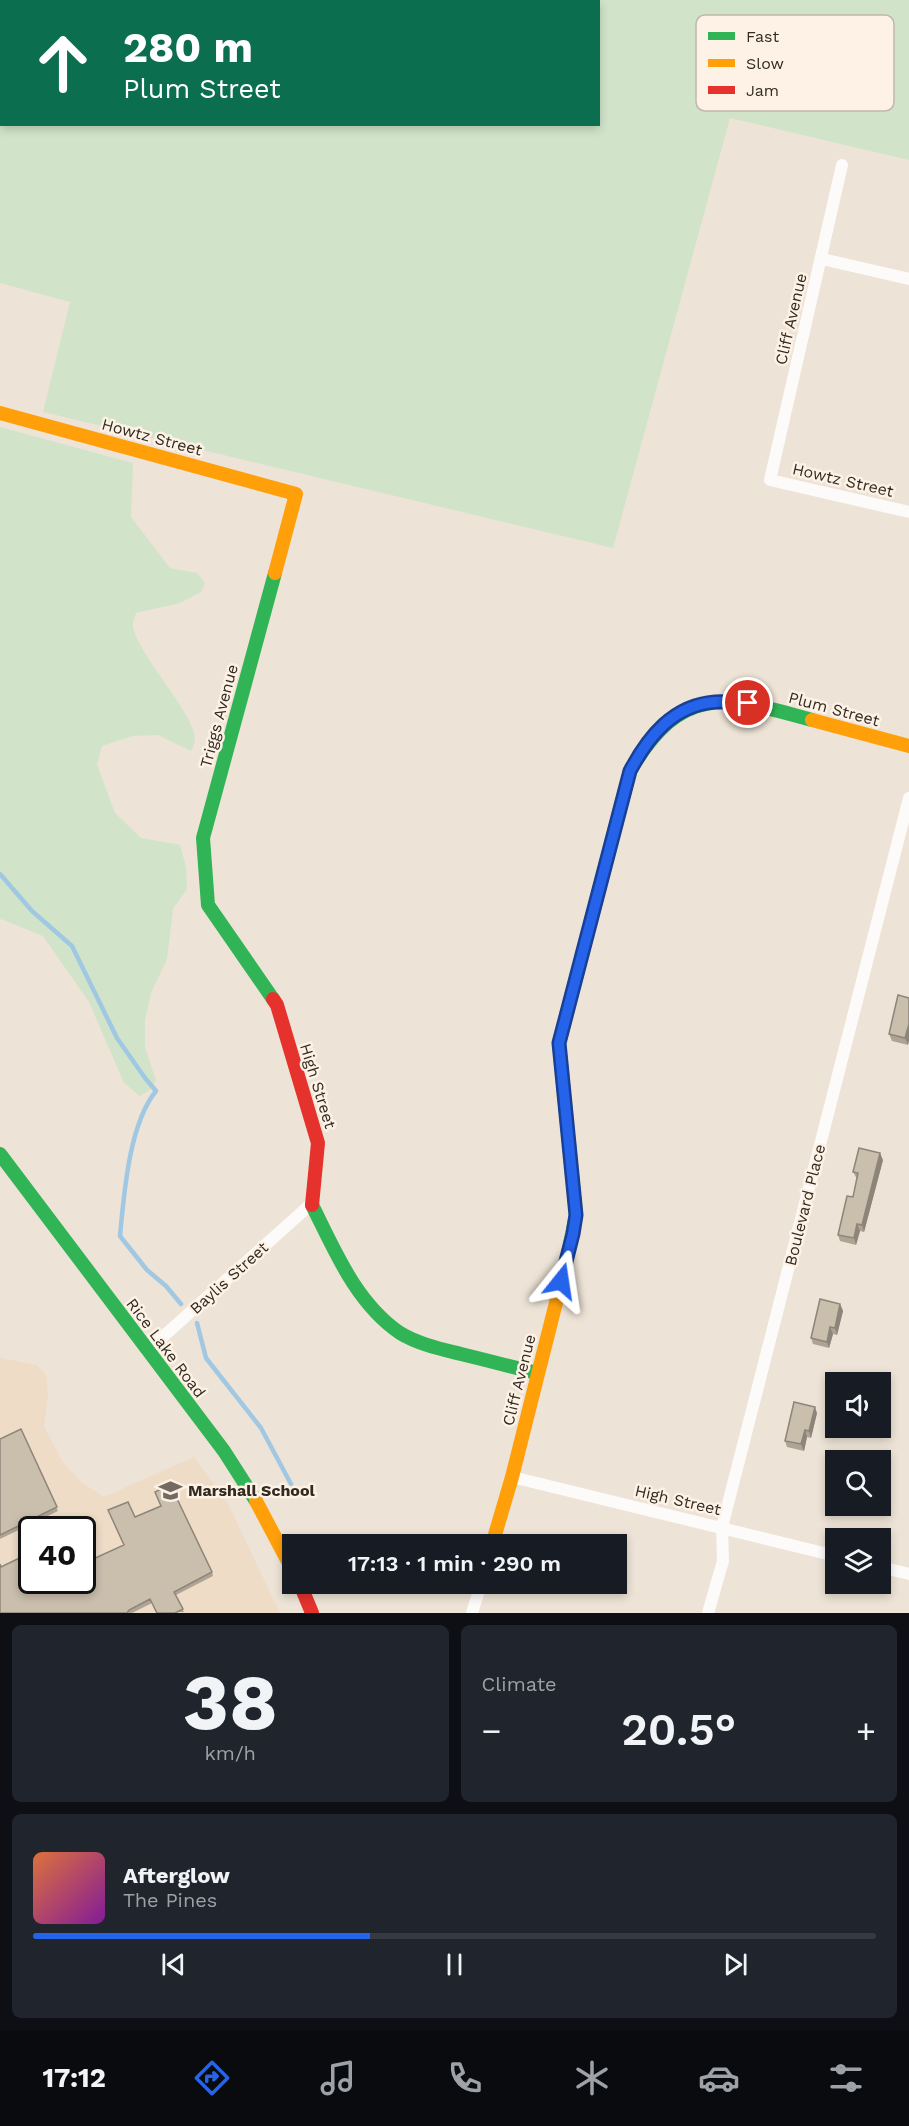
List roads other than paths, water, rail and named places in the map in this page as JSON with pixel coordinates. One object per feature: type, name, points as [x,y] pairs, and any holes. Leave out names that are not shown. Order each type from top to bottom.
[{"type":"street","name":"Cliff Avenue","points":[[770,480],[842,165]]},
{"type":"street","points":[[822,259],[909,279]]},
{"type":"street","name":"Howtz Street","points":[[0,413],[296,494]]},
{"type":"street","name":"Howtz Street","points":[[770,480],[909,512]]},
{"type":"street","name":"Triggs Avenue","points":[[234,941],[208,905],[203,838],[296,494]]},
{"type":"street","name":"Cliff Avenue","points":[[495,1534],[512,1477],[573,1234],[576,1215],[559,1043],[627,782],[642,748],[659,728],[678,713],[715,702]]},
{"type":"street","name":"Plum Street","points":[[715,702],[748,703],[909,746]]},
{"type":"street","name":"Boulevard Place","points":[[708,1613],[723,1561],[722,1527],[909,798]]},
{"type":"street","name":"High Street","points":[[234,941],[277,1005],[318,1143],[311,1204]]},
{"type":"street","name":"Rice Lake Road","points":[[0,1154],[224,1451],[263,1511],[282,1549]]},
{"type":"street","points":[[311,1204],[348,1277],[368,1303],[386,1322],[402,1334],[434,1347],[537,1373]]},
{"type":"street","name":"Baylis Street","points":[[147,1351],[311,1204]]},
{"type":"street","name":"High Street","points":[[512,1477],[825,1553]]},
{"type":"street","points":[[891,1570],[909,1574]]},
{"type":"street","points":[[304,1594],[312,1613]]},
{"type":"street","points":[[472,1613],[477,1594]]},
{"type":"waterway","points":[[0,874],[32,911],[72,946],[117,1038],[156,1091],[140,1122],[129,1160],[120,1236],[147,1270],[166,1286],[181,1304]]},
{"type":"waterway","points":[[197,1323],[206,1358],[261,1428],[291,1484]]},
{"type":"place","name":"Marshall School","points":[[170,1490]]}]
